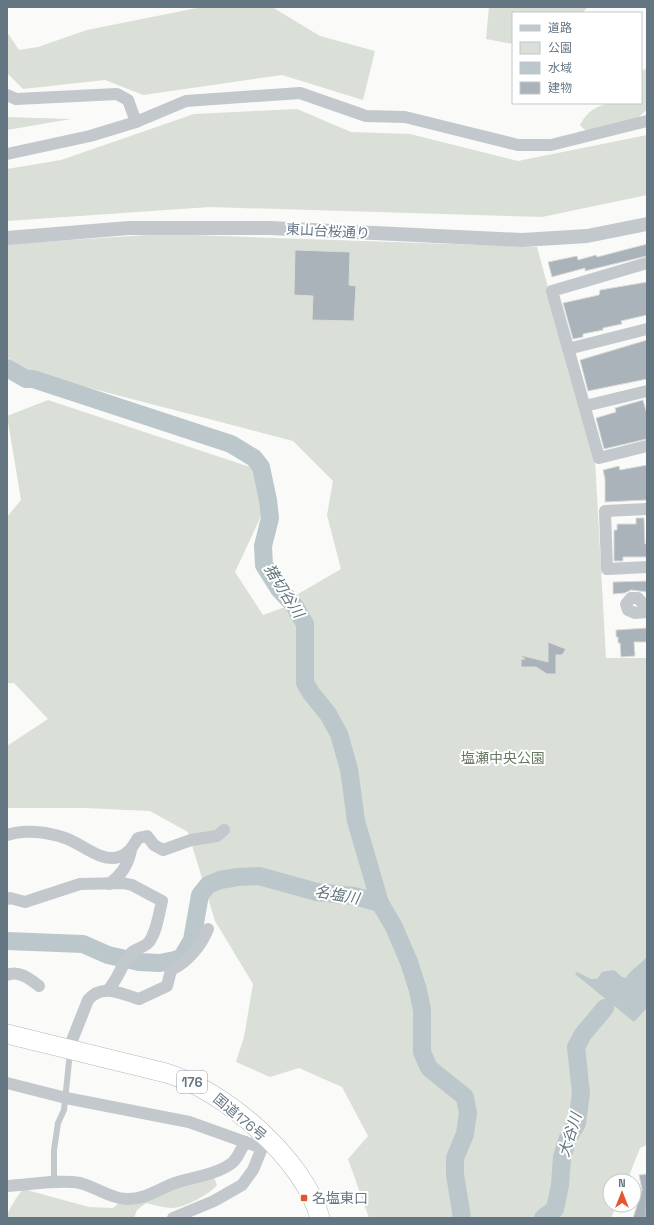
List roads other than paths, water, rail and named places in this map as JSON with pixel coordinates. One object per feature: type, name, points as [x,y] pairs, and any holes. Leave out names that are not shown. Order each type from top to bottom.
[{"type":"highway","name":"国道176号","points":[[7,1034],[70,1048],[166,1073],[188,1080],[228,1103],[266,1145],[295,1168],[305,1183],[315,1203],[320,1218]]},
{"type":"street","points":[[7,154],[90,136],[136,122],[186,102],[300,93],[366,116],[405,117],[518,145],[551,145],[647,122]]},
{"type":"street","points":[[7,95],[16,99],[116,94],[128,100],[136,122]]},
{"type":"street","name":"東山台桜通り","points":[[7,238],[128,228],[270,228],[522,240],[587,236],[647,224]]},
{"type":"street","points":[[647,263],[552,291],[599,458],[647,446]]},
{"type":"street","points":[[568,348],[647,329]]},
{"type":"street","points":[[584,406],[647,391]]},
{"type":"street","points":[[647,509],[605,511],[607,569],[647,567]]},
{"type":"street","points":[[108,884],[121,875],[130,857],[131,850],[138,838],[147,836],[154,845],[163,850],[191,840],[217,836],[224,830]]},
{"type":"street","points":[[7,835],[41,832],[66,838],[102,856],[119,858],[131,850]]},
{"type":"street","points":[[7,899],[10,898],[25,902],[80,884],[123,883],[132,885],[162,900],[154,931],[149,942],[143,947],[132,952],[117,980],[108,990],[92,995],[88,1000],[70,1048]]},
{"type":"street","points":[[108,990],[139,999],[167,986],[172,970],[188,958],[204,939],[208,930]]},
{"type":"street","points":[[7,975],[17,974],[24,976],[39,986]]},
{"type":"street","points":[[7,1083],[66,1098],[189,1122],[245,1142],[266,1145],[253,1170],[242,1185],[214,1201],[173,1218]]},
{"type":"street","points":[[7,1186],[54,1183],[81,1184],[113,1196],[127,1199],[143,1197],[159,1192],[173,1184],[218,1170],[232,1162],[245,1142]]},
{"type":"lane","points":[[54,1183],[54,1150],[58,1123],[64,1110],[66,1098],[70,1048]]},
{"type":"water","points":[[647,957],[647,1008],[634,1022],[575,974],[577,972],[591,979],[597,979],[602,972],[614,970],[622,977],[626,978],[630,972]]},
{"type":"waterway","name":"猪切谷川","points":[[7,368],[26,379],[33,379],[231,444],[254,458],[261,467],[270,518],[263,546],[264,565],[279,589],[294,605],[305,624],[305,683],[328,714],[339,734],[349,769],[356,821],[380,903],[394,927],[409,962],[418,990],[422,1010],[422,1052],[429,1068],[465,1097],[468,1113],[465,1134],[455,1158],[455,1174],[462,1218]]},
{"type":"waterway","name":"名塩川","points":[[7,941],[83,944],[108,955],[139,962],[160,963],[175,960],[182,957],[192,940],[200,895],[208,885],[220,880],[238,877],[259,876],[317,892],[354,896],[380,903]]},
{"type":"waterway","name":"大谷川","points":[[543,1218],[555,1209],[560,1185],[562,1157],[568,1138],[577,1123],[581,1093],[576,1047],[583,1034],[605,1008]]},
{"type":"place","name":"名塩東口","points":[[304,1198]]},
{"type":"park label","name":"塩瀬中央公園","points":[[503,758]]}]
